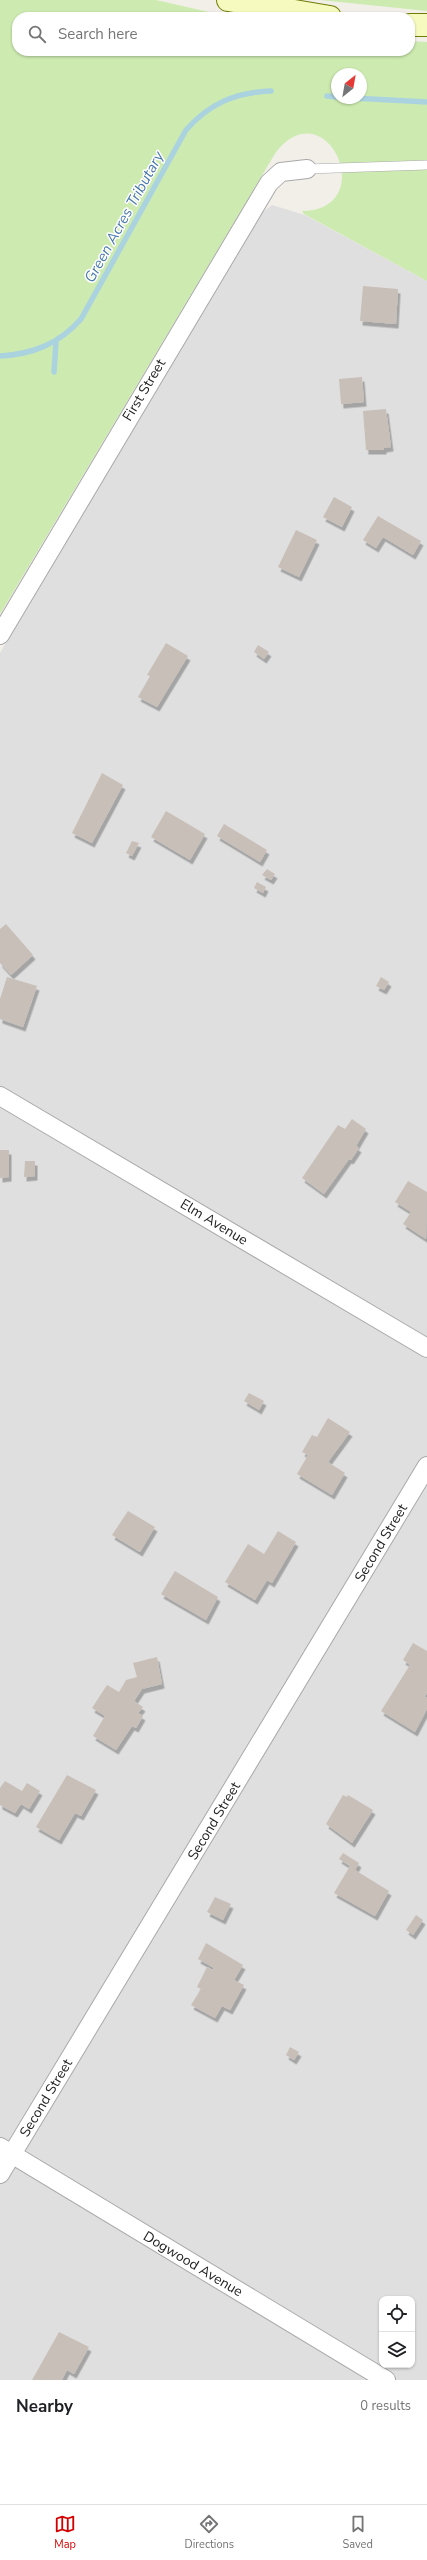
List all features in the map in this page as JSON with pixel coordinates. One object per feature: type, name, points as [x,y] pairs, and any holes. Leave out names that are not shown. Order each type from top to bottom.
[{"type":"main road","points":[[228,0],[300,12]]},
{"type":"main road","points":[[415,25],[427,25]]},
{"type":"street","name":"First Street","points":[[0,635],[269,184],[280,172],[307,169]]},
{"type":"street","name":"Elm Avenue","points":[[0,1096],[427,1348]]},
{"type":"street","name":"Second Street","points":[[0,2174],[6,2151],[427,1466]]},
{"type":"street","name":"Dogwood Avenue","points":[[6,2151],[386,2380]]},
{"type":"lane","points":[[307,169],[427,165]]},
{"type":"shaded area","points":[[272,205],[305,215],[427,281],[427,2380],[0,2380],[0,653],[263,212]]},
{"type":"green space","points":[[0,0],[156,0],[209,12],[12,12],[12,56],[415,56],[415,41],[427,42],[427,281],[304,214],[302,211],[326,206],[338,192],[342,175],[338,157],[327,142],[313,134],[295,136],[276,152],[0,614]]},
{"type":"green space","points":[[320,0],[427,0],[427,11]]},
{"type":"building","points":[[363,286],[398,289],[396,324],[360,321]]},
{"type":"building","points":[[362,377],[364,402],[341,404],[339,379]]},
{"type":"building","points":[[386,409],[391,447],[384,448],[384,450],[366,450],[363,411]]},
{"type":"building","points":[[334,497],[352,507],[342,527],[323,517]]},
{"type":"building","points":[[378,516],[421,541],[413,555],[383,537],[376,548],[363,540]]},
{"type":"building","points":[[296,530],[317,540],[299,577],[278,567]]},
{"type":"building","points":[[166,643],[188,656],[157,707],[138,697],[150,676],[147,675]]},
{"type":"building","points":[[258,645],[269,652],[264,659],[254,652]]},
{"type":"building","points":[[102,773],[123,785],[92,843],[72,833]]},
{"type":"building","points":[[166,811],[205,834],[190,860],[151,837]]},
{"type":"building","points":[[224,824],[267,850],[260,862],[217,836]]},
{"type":"building","points":[[132,841],[139,843],[132,856],[126,853]]},
{"type":"building","points":[[267,869],[275,874],[271,880],[262,875]]},
{"type":"building","points":[[257,882],[266,887],[263,893],[254,888]]},
{"type":"building","points":[[6,924],[33,955],[11,975],[0,963],[0,929]]},
{"type":"building","points":[[7,977],[37,986],[23,1027],[0,1019],[0,999]]},
{"type":"building","points":[[381,977],[389,982],[384,990],[376,986]]},
{"type":"building","points":[[352,1119],[366,1129],[356,1146],[359,1148],[351,1160],[349,1159],[324,1194],[302,1178],[338,1125],[345,1129]]},
{"type":"building","points":[[0,1150],[9,1150],[9,1177],[0,1178]]},
{"type":"building","points":[[25,1161],[35,1161],[35,1176],[24,1177]]},
{"type":"building","points":[[408,1181],[427,1192],[426,1239],[403,1224],[411,1212],[395,1202]]},
{"type":"building","points":[[249,1393],[264,1401],[259,1410],[244,1401]]},
{"type":"building","points":[[328,1418],[350,1432],[328,1462],[345,1473],[332,1495],[297,1474],[308,1455],[302,1452],[312,1435],[317,1437]]},
{"type":"building","points":[[128,1511],[155,1527],[140,1552],[112,1535]]},
{"type":"building","points":[[278,1531],[296,1542],[272,1583],[267,1580],[255,1600],[225,1582],[248,1544],[264,1554]]},
{"type":"building","points":[[175,1571],[218,1597],[206,1620],[161,1594]]},
{"type":"building","points":[[413,1643],[427,1651],[427,1693],[425,1697],[427,1698],[427,1709],[415,1732],[381,1711],[410,1665],[403,1660]]},
{"type":"building","points":[[157,1657],[162,1684],[142,1689],[134,1701],[143,1707],[138,1713],[143,1716],[136,1728],[132,1726],[116,1750],[93,1736],[105,1716],[92,1708],[107,1685],[119,1692],[126,1680],[137,1677],[133,1663]]},
{"type":"building","points":[[67,1775],[96,1790],[81,1816],[75,1813],[59,1840],[36,1827]]},
{"type":"building","points":[[5,1781],[22,1791],[27,1783],[40,1791],[29,1809],[21,1804],[15,1813],[0,1805],[0,1788]]},
{"type":"building","points":[[343,1795],[347,1797],[348,1795],[373,1810],[352,1843],[326,1824]]},
{"type":"building","points":[[343,1853],[359,1863],[355,1870],[389,1891],[375,1916],[334,1893],[350,1866],[339,1859]]},
{"type":"building","points":[[215,1897],[231,1904],[223,1920],[207,1912]]},
{"type":"building","points":[[416,1915],[423,1920],[413,1935],[406,1930]]},
{"type":"building","points":[[206,1943],[243,1965],[234,1980],[244,1985],[230,2010],[222,2006],[215,2018],[191,2005],[201,1989],[197,1987],[207,1967],[212,1970],[214,1968],[198,1959]]},
{"type":"building","points":[[290,2047],[299,2052],[294,2060],[286,2055]]},
{"type":"building","points":[[59,2332],[89,2347],[74,2374],[67,2370],[62,2380],[32,2380]]},
{"type":"waterway","name":"Green Acres Tributary","points":[[0,356],[23,353],[45,346],[64,335],[81,319],[186,130],[195,121],[214,106],[234,97],[271,91]]},
{"type":"waterway","name":"Green Acres Tributary","points":[[327,96],[331,96]]},
{"type":"waterway","name":"Green Acres Tributary","points":[[367,99],[427,102]]},
{"type":"waterway","points":[[54,372],[56,342]]}]
